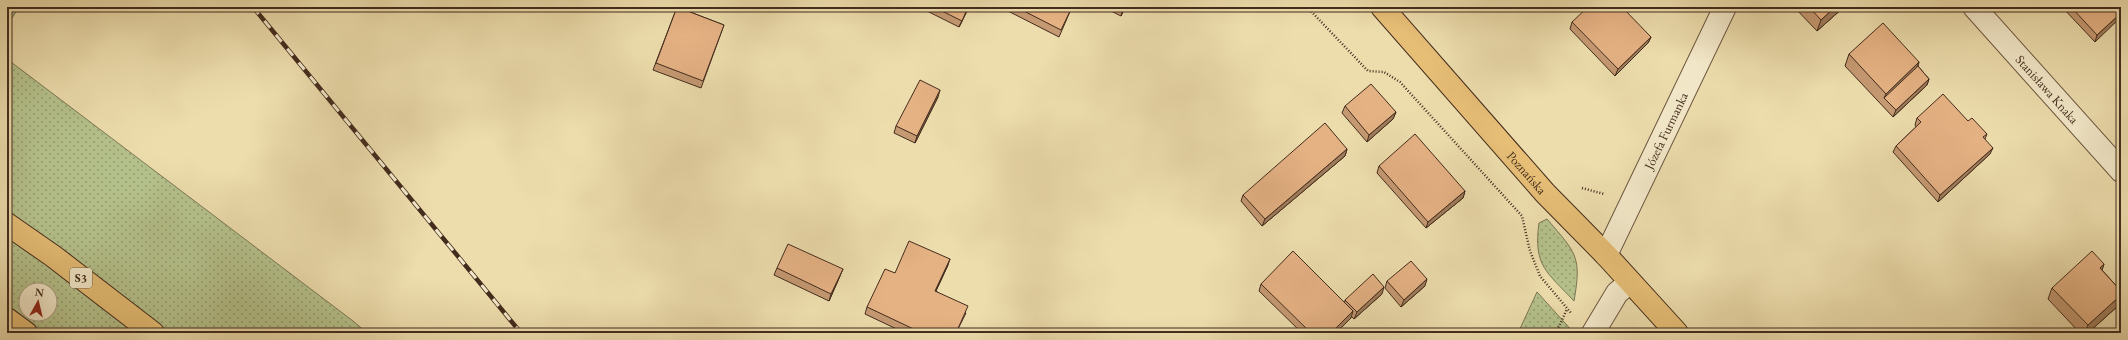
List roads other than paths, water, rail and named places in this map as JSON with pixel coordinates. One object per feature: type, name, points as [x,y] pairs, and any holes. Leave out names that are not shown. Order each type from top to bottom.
[{"type":"main road","name":"Poznańska","points":[[1382,7],[1545,193],[1606,255],[1676,333]]},
{"type":"main road","name":"S3","points":[[7,224],[53,256],[153,333]]},
{"type":"main road","points":[[7,319],[26,333]]},
{"type":"street","name":"Józefa Furmanka","points":[[1606,255],[1725,7]]},
{"type":"street","name":"Stanisława Knaka","points":[[1974,7],[2121,171]]},
{"type":"street","points":[[1593,333],[1617,293],[1630,282]]},
{"type":"railway","points":[[253,7],[521,333]]}]
